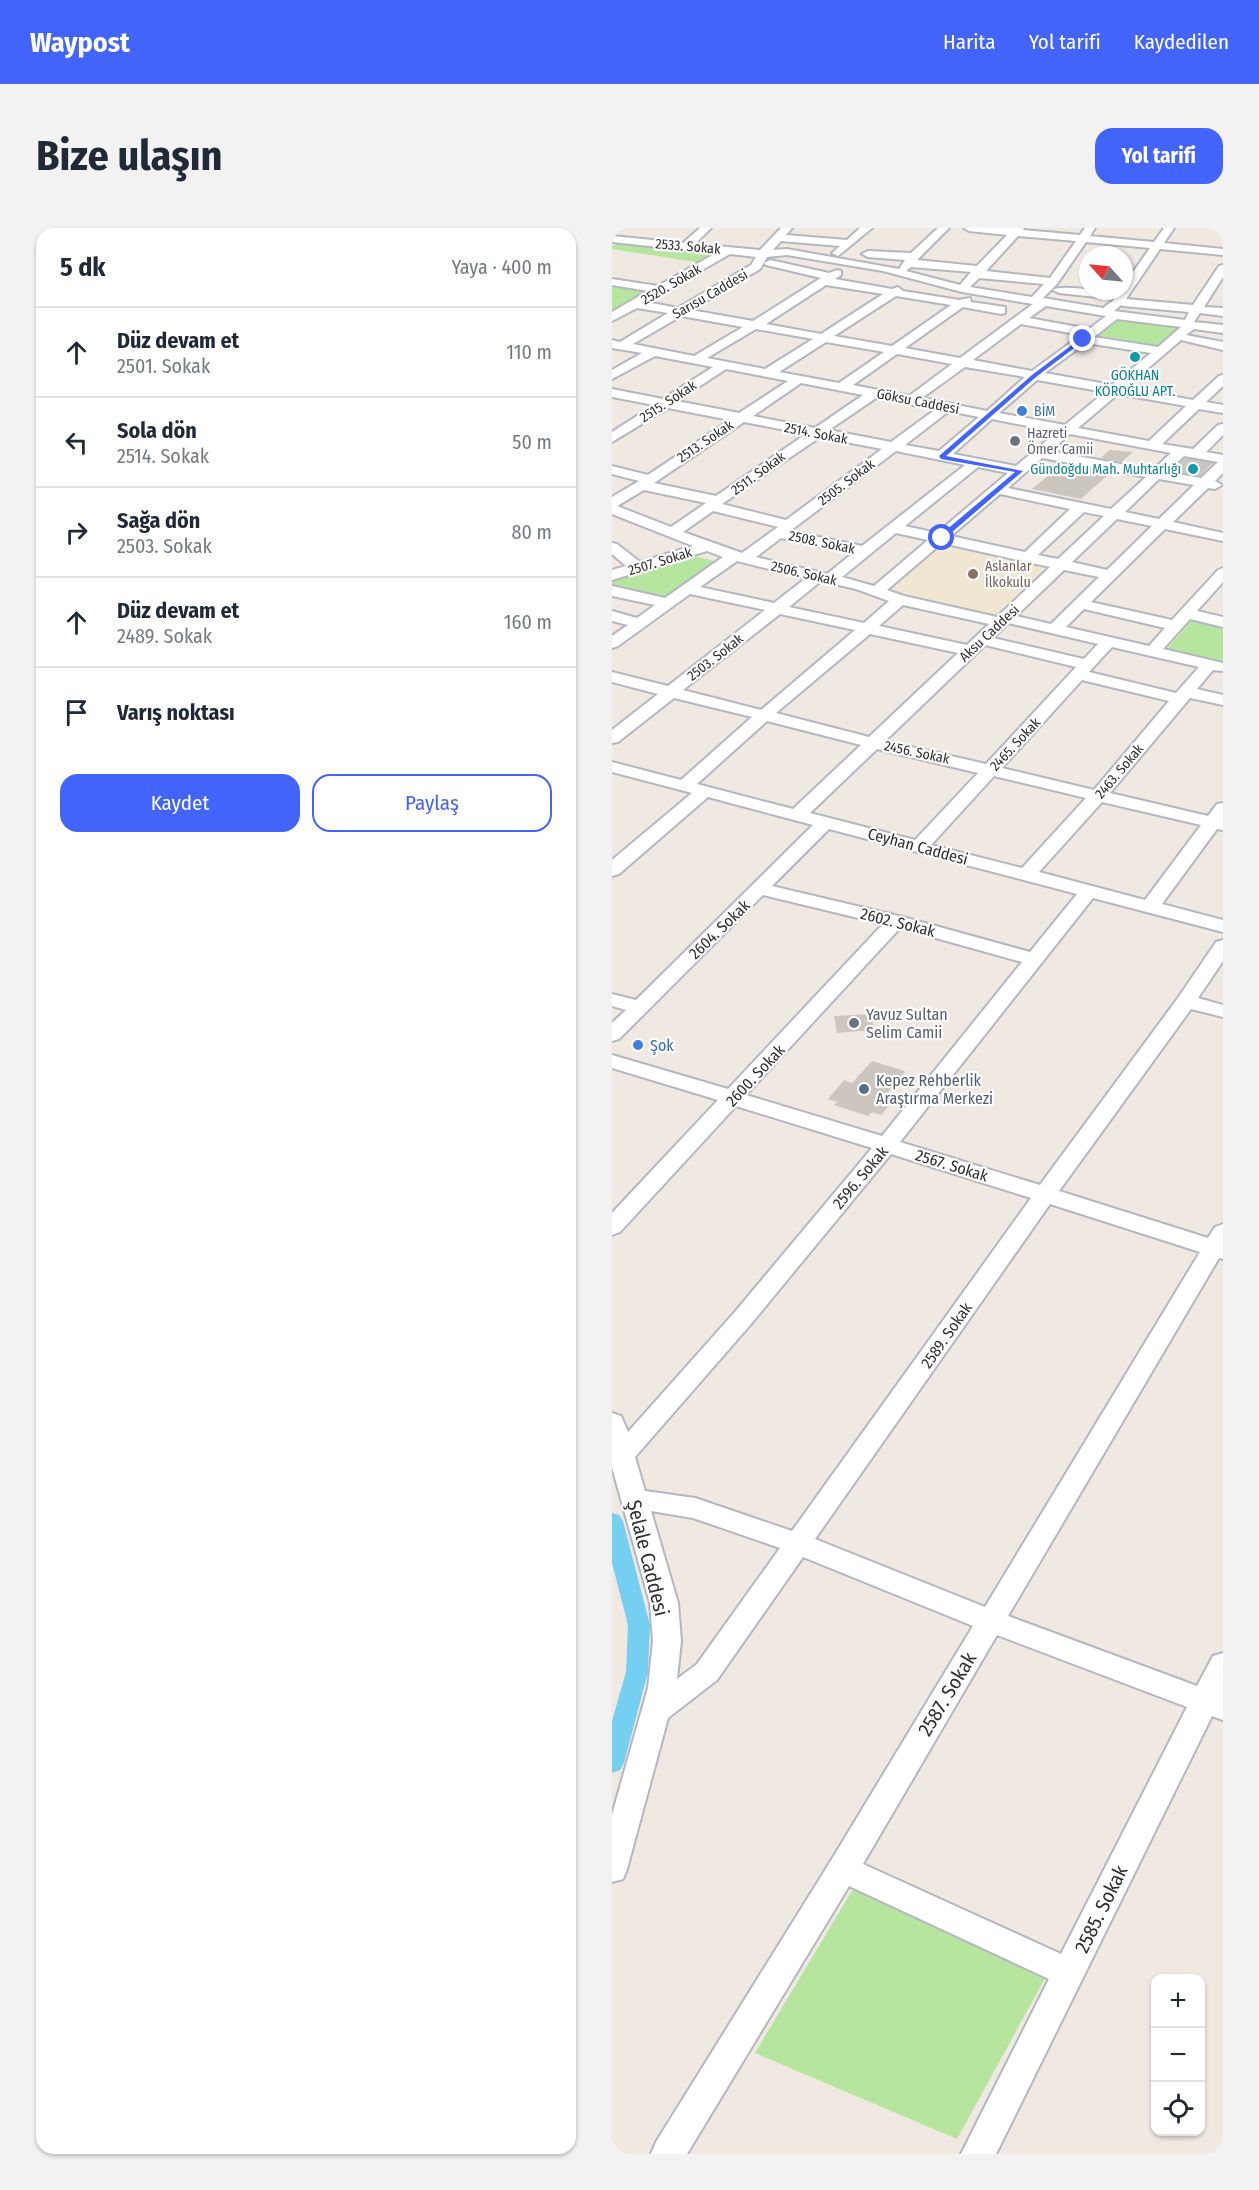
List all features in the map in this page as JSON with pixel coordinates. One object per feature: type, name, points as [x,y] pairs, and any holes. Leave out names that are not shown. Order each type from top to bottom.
[{"type":"street","points":[[612,240],[628,228]]},
{"type":"street","name":"2520. Sokak","points":[[686,246],[706,228]]},
{"type":"street","name":"Sarısu Caddesi","points":[[616,345],[680,312],[756,267],[761,257],[787,228]]},
{"type":"street","points":[[761,257],[787,252],[840,251],[867,228]]},
{"type":"street","points":[[899,274],[944,228]]},
{"type":"street","points":[[969,228],[1017,230],[1082,239],[1223,252]]},
{"type":"street","points":[[912,400],[1024,317],[1091,228]]},
{"type":"street","points":[[1133,281],[1169,228]]},
{"type":"street","points":[[962,289],[1017,230]]},
{"type":"street","points":[[777,238],[840,251],[979,272],[1109,314],[1223,329]]},
{"type":"street","name":"2533. Sokak","points":[[612,240],[729,250],[761,257]]},
{"type":"street","name":"2520. Sokak","points":[[612,317],[729,250]]},
{"type":"street","points":[[840,251],[855,263],[885,268],[916,279],[977,292],[1079,296]]},
{"type":"street","points":[[761,257],[827,279],[892,294],[1024,317],[1087,336],[1163,351]]},
{"type":"street","points":[[695,360],[855,263]]},
{"type":"street","points":[[876,592],[1178,338],[1223,268]]},
{"type":"street","points":[[768,373],[916,279]]},
{"type":"street","points":[[612,282],[660,290]]},
{"type":"street","points":[[842,387],[977,292]]},
{"type":"street","points":[[941,457],[1034,376],[1087,336],[1120,300]]},
{"type":"street","points":[[1129,300],[1223,312]]},
{"type":"street","points":[[636,304],[1223,409]]},
{"type":"street","points":[[1178,338],[1223,346]]},
{"type":"street","name":"Göksu Caddesi","points":[[616,345],[1223,459]]},
{"type":"street","points":[[612,375],[653,352]]},
{"type":"street","name":"2515. Sokak","points":[[612,438],[724,365]]},
{"type":"street","name":"2513. Sokak","points":[[612,503],[799,379]]},
{"type":"street","points":[[1152,446],[1223,379]]},
{"type":"street","name":"2514. Sokak","points":[[612,393],[1020,471]]},
{"type":"street","name":"2511. Sokak","points":[[673,532],[814,432],[874,393]]},
{"type":"street","name":"2505. Sokak","points":[[612,643],[688,589],[784,529],[948,406]]},
{"type":"street","name":"Aksu Caddesi","points":[[797,815],[1156,475],[1223,428]]},
{"type":"street","points":[[1042,453],[1223,486]]},
{"type":"street","name":"2503. Sokak","points":[[612,738],[776,608],[864,550],[975,463]]},
{"type":"street","points":[[1055,629],[1223,465]]},
{"type":"street","name":"2508. Sokak","points":[[612,470],[784,529],[864,550]]},
{"type":"street","points":[[999,490],[1223,537]]},
{"type":"street","points":[[1029,556],[1081,507]]},
{"type":"street","name":"2506. Sokak","points":[[612,509],[740,557],[824,577],[900,600],[1055,629],[1216,666]]},
{"type":"street","points":[[612,524],[634,518]]},
{"type":"street","points":[[892,528],[1109,575]]},
{"type":"street","name":"2507. Sokak","points":[[612,575],[708,546]]},
{"type":"street","points":[[612,547],[638,568]]},
{"type":"street","points":[[1153,651],[1223,573]]},
{"type":"street","points":[[688,589],[867,628],[976,646],[1183,695],[1223,700]]},
{"type":"street","points":[[612,591],[668,603]]},
{"type":"street","points":[[684,786],[900,600]]},
{"type":"street","points":[[1080,604],[1180,619],[1223,622]]},
{"type":"street","points":[[612,616],[640,623]]},
{"type":"street","name":"2465. Sokak","points":[[919,847],[1109,641]]},
{"type":"street","name":"2463. Sokak","points":[[1026,875],[1099,795],[1183,695],[1216,666]]},
{"type":"street","name":"2456. Sokak","points":[[612,677],[873,743],[1099,795],[1220,818]]},
{"type":"street","name":"Ceyhan Caddesi","points":[[612,767],[1223,926]]},
{"type":"street","points":[[612,870],[705,791]]},
{"type":"street","points":[[1150,907],[1220,818]]},
{"type":"street","name":"2604. Sokak","points":[[612,1035],[826,822]]},
{"type":"street","name":"2602. Sokak","points":[[761,889],[896,921],[1035,959]]},
{"type":"street","name":"2596. Sokak","points":[[621,1455],[693,1378],[887,1145],[1089,891]]},
{"type":"street","name":"2600. Sokak","points":[[615,1220],[732,1099],[896,921]]},
{"type":"street","name":"2589. Sokak","points":[[656,1711],[707,1672],[1223,946]]},
{"type":"street","points":[[612,1000],[640,1007]]},
{"type":"street","points":[[1186,1001],[1223,1011]]},
{"type":"street","name":"2567. Sokak","points":[[612,1061],[1046,1194],[1220,1244]]},
{"type":"street","name":"2587. Sokak","points":[[668,2154],[843,1869],[990,1621],[1220,1244]]},
{"type":"street","name":"Şelale Caddesi","points":[[612,1422],[664,1603],[667,1641],[662,1688],[612,1869]]},
{"type":"street","points":[[634,1499],[695,1508],[799,1544],[990,1621],[1214,1704]]},
{"type":"street","name":"2585. Sokak","points":[[978,2154],[1070,1973],[1214,1704],[1223,1664]]},
{"type":"street","points":[[843,1869],[1070,1973]]},
{"type":"shaded area","name":"Aslanlar İlkokulu","points":[[943,542],[1051,564],[994,615],[887,592]]},
{"type":"green space","points":[[620,243],[719,252],[703,263],[612,249],[612,246]]},
{"type":"green space","points":[[612,284],[649,290],[612,310]]},
{"type":"green space","points":[[1117,317],[1175,325],[1179,330],[1157,349],[1124,344],[1128,340],[1093,335]]},
{"type":"green space","points":[[694,556],[715,561],[663,598],[612,586],[612,581]]},
{"type":"green space","points":[[1191,621],[1223,628],[1223,662],[1166,650]]},
{"type":"green space","points":[[853,1889],[1048,1973],[957,2139],[755,2053]]},
{"type":"building","points":[[1109,450],[1133,452],[1122,462],[1101,458]]},
{"type":"building","points":[[1185,458],[1213,463],[1200,476],[1172,471]]},
{"type":"building","points":[[1062,464],[1110,473],[1081,499],[1032,489]]},
{"type":"building","name":"Yavuz Sultan Selim Camii","points":[[871,1014],[874,1030],[837,1033],[834,1016]]},
{"type":"building","name":"Kepez Rehberlik Araştırma Merkezi","points":[[872,1061],[905,1071],[886,1095],[896,1098],[881,1115],[872,1112],[868,1116],[834,1105],[837,1102],[828,1099],[844,1080],[852,1083]]},
{"type":"waterway","points":[[612,1521],[639,1625],[637,1672],[612,1763]]},
{"type":"place","name":"GÖKHAN KÖROĞLU APT.","points":[[1135,357]]},
{"type":"place","name":"BİM","points":[[1022,411]]},
{"type":"place","name":"Hazreti Ömer Camii","points":[[1015,441]]},
{"type":"place","name":"Gündoğdu Mah. Muhtarlığı","points":[[1193,469]]},
{"type":"place","name":"Aslanlar İlkokulu","points":[[973,574]]},
{"type":"place","name":"Yavuz Sultan Selim Camii","points":[[854,1023]]},
{"type":"place","name":"Şok","points":[[638,1045]]},
{"type":"place","name":"Kepez Rehberlik Araştırma Merkezi","points":[[864,1089]]},
{"type":"route","points":[[942,538],[1020,471],[941,457],[1034,376],[1083,339]]}]
